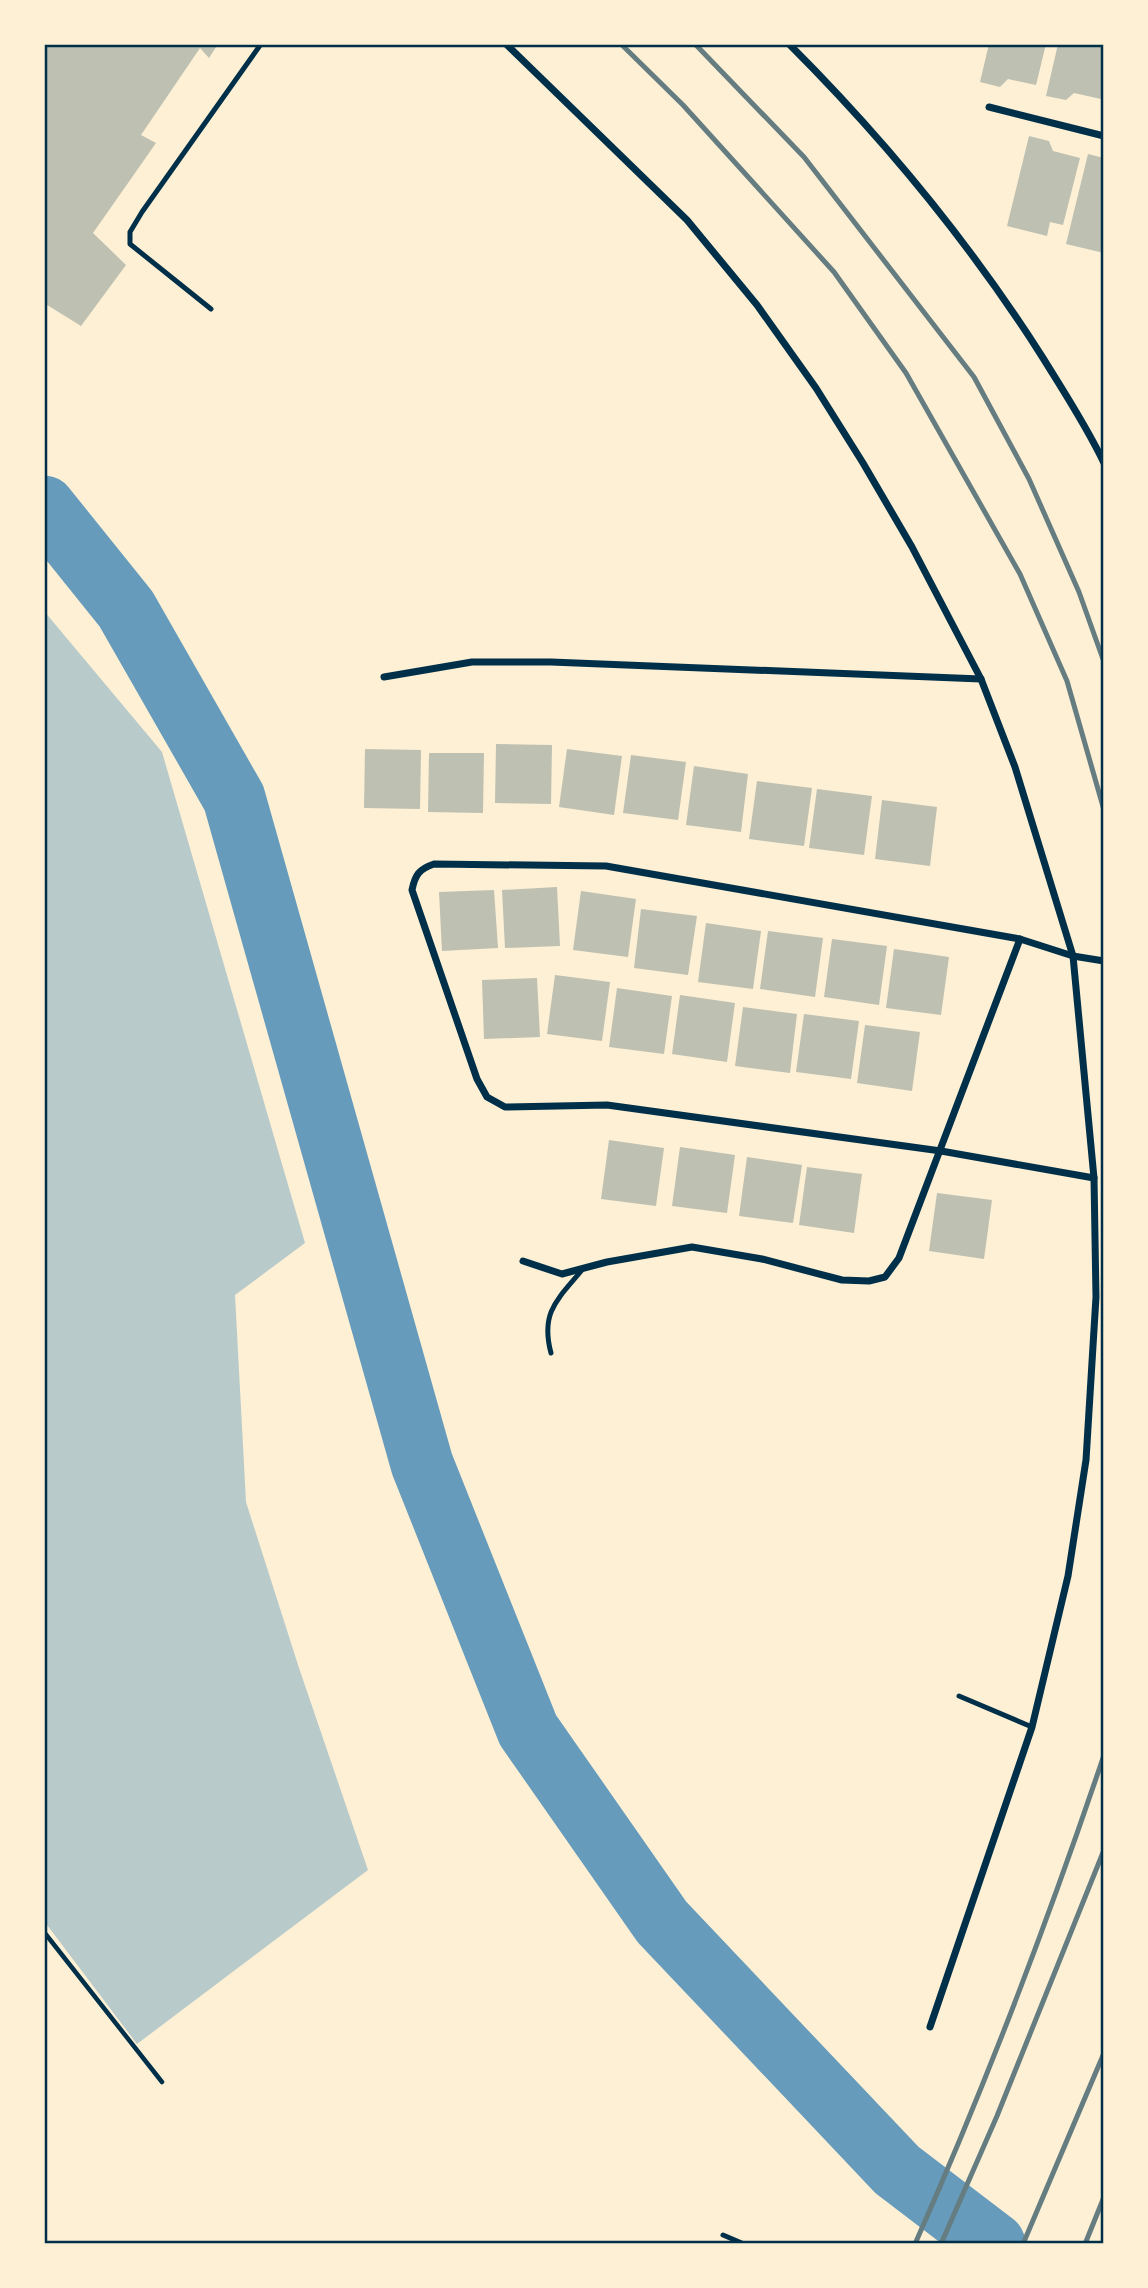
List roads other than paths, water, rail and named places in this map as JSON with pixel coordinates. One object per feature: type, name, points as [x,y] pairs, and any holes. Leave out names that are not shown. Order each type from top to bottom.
[{"type":"street","points":[[506,44],[687,220],[757,305],[816,388],[863,463],[912,547],[981,679],[1015,767],[1073,956],[1094,1178],[1096,1297],[1086,1460],[1068,1576],[1032,1727],[930,2027]]},
{"type":"street","points":[[789,44],[901,164],[964,242],[1015,314],[1104,463]]},
{"type":"street","points":[[989,107],[1104,136]]},
{"type":"street","points":[[384,677],[472,662],[551,662],[981,679]]},
{"type":"street","points":[[1094,1178],[941,1151],[607,1105],[505,1107],[487,1097],[477,1079],[412,890],[415,876],[424,867],[434,864],[606,866],[1020,939],[1073,956],[1104,961]]},
{"type":"street","points":[[523,1261],[562,1274],[607,1262],[692,1247],[762,1259],[842,1280],[869,1281],[885,1277],[899,1258],[1020,939]]},
{"type":"lane","points":[[211,309],[130,244],[129,236],[142,212],[261,44]]},
{"type":"lane","points":[[551,1353],[547,1329],[550,1312],[582,1270]]},
{"type":"lane","points":[[958,1696],[1032,1727]]},
{"type":"lane","points":[[723,2235],[744,2244]]},
{"type":"waterway","points":[[44,507],[126,609],[234,798],[422,1464],[528,1730],[662,1922],[897,2170],[994,2244]]},
{"type":"railway","points":[[621,44],[683,105],[834,272],[906,373],[1020,574],[1067,681],[1104,810]]},
{"type":"railway","points":[[695,44],[804,157],[974,377],[1029,479],[1079,592],[1104,662]]},
{"type":"railway","points":[[915,2244],[1015,2002],[1104,1755]]},
{"type":"railway","points":[[941,2244],[997,2116],[1104,1850]]},
{"type":"railway","points":[[1023,2244],[1104,2053]]},
{"type":"railway","points":[[1085,2244],[1104,2197]]}]
